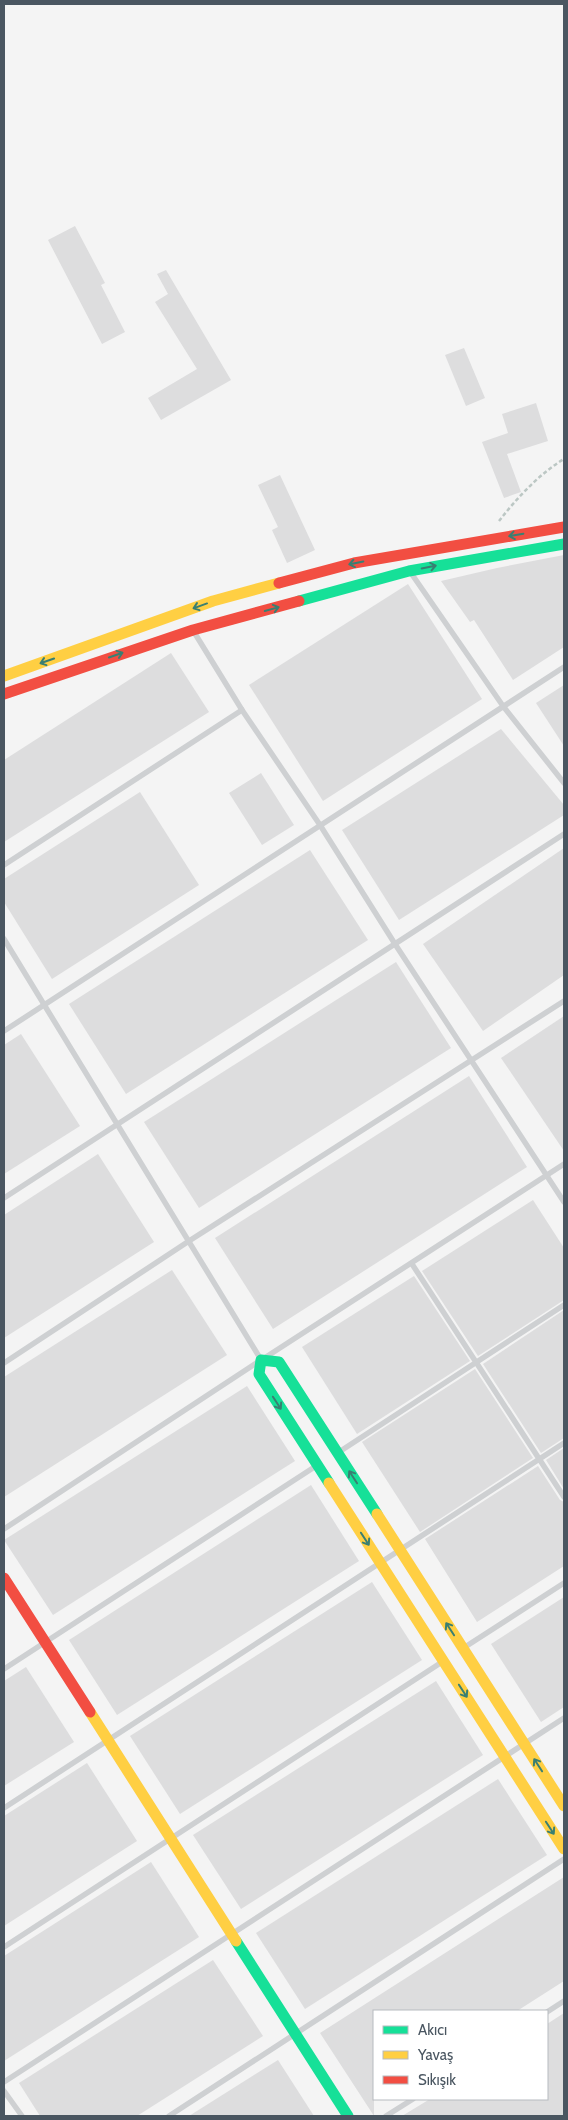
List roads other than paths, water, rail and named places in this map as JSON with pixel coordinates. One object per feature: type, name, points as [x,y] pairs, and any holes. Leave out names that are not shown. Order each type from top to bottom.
[{"type":"street","points":[[4,676],[214,601],[354,563],[564,527]]},
{"type":"street","points":[[4,694],[193,630],[409,571],[564,544]]},
{"type":"street","points":[[564,1806],[279,1362],[261,1360],[259,1374],[564,1849]]},
{"type":"street","points":[[4,1578],[348,2116]]},
{"type":"lane","points":[[409,571],[503,706],[564,784]]},
{"type":"lane","points":[[193,630],[242,710],[320,825],[394,944],[564,1202]]},
{"type":"lane","points":[[4,1031],[564,667]]},
{"type":"lane","points":[[4,865],[242,710]]},
{"type":"lane","points":[[4,1198],[564,834]]},
{"type":"lane","points":[[4,939],[261,1360]]},
{"type":"lane","points":[[4,1363],[189,1241],[564,1001]]},
{"type":"lane","points":[[4,1529],[564,1164]]},
{"type":"lane","points":[[412,1264],[564,1497]]},
{"type":"lane","points":[[337,1453],[564,1305]]},
{"type":"lane","points":[[4,1808],[564,1443]]},
{"type":"lane","points":[[4,1670],[318,1465]]},
{"type":"lane","points":[[463,1648],[564,1583]]},
{"type":"lane","points":[[4,1947],[443,1661]]},
{"type":"lane","points":[[4,2082],[564,1718]]},
{"type":"lane","points":[[169,2116],[564,1860]]},
{"type":"lane","points":[[548,2011],[564,2000]]},
{"type":"lane","points":[[4,2091],[22,2116]]},
{"type":"lane","points":[[386,2116],[411,2100]]}]
